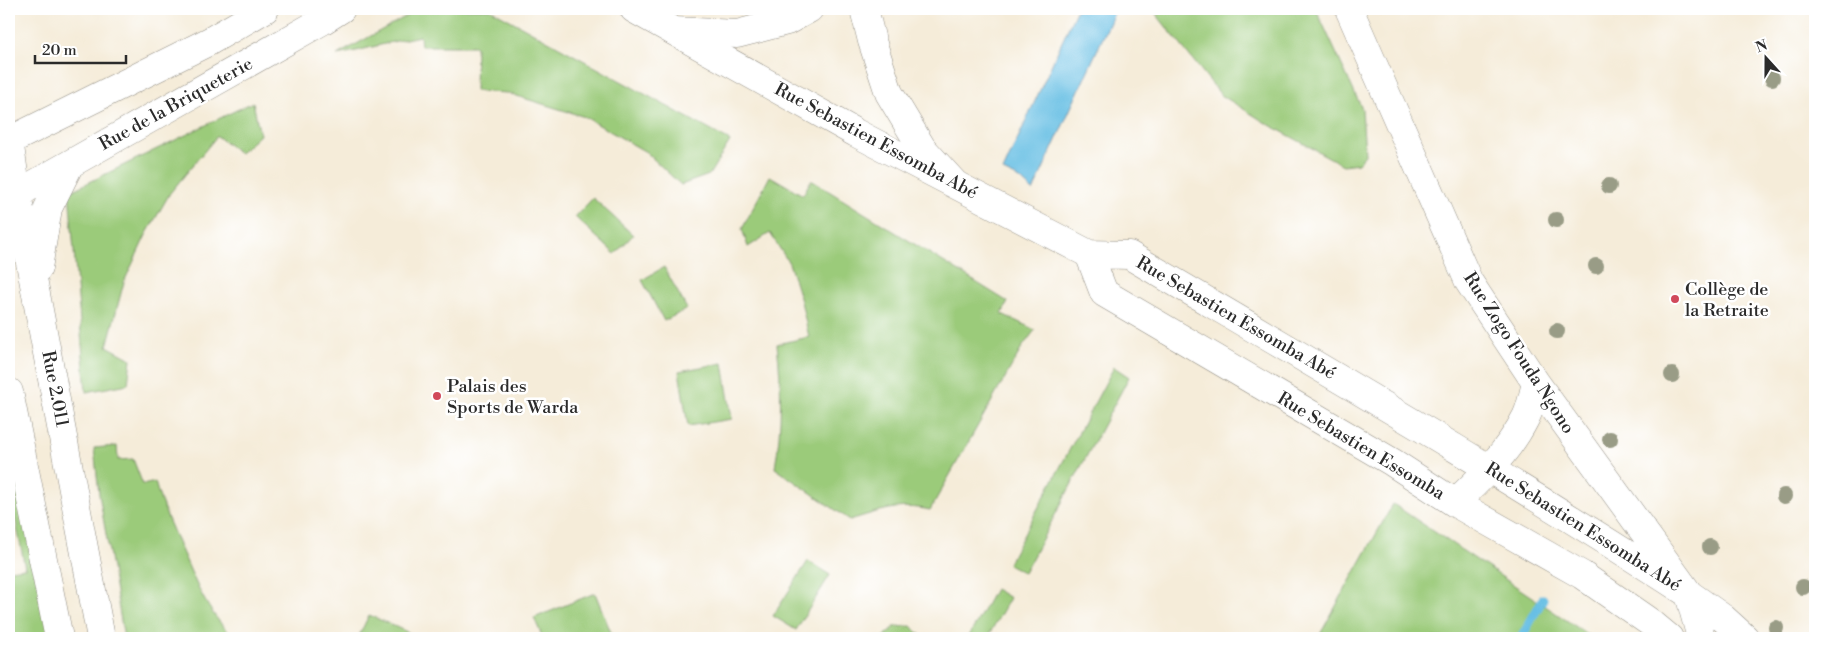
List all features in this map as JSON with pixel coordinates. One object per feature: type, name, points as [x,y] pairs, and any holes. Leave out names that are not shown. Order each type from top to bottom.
[{"type":"main road","points":[[9,140],[210,41],[266,9]]},
{"type":"main road","name":"Rue de la Briqueterie","points":[[13,195],[342,9]]},
{"type":"main road","name":"Rue Sebastien Essomba Abé","points":[[634,9],[856,133],[1090,254],[1129,256],[1425,429],[1586,527],[1689,594]]},
{"type":"main road","points":[[674,31],[737,34],[787,21],[808,9]]},
{"type":"main road","points":[[864,9],[889,93],[922,148],[954,184]]},
{"type":"main road","name":"Rue Zogo Fouda Ngono","points":[[1349,9],[1470,282],[1536,383],[1689,594],[1723,618],[1745,638]]},
{"type":"main road","name":"Rue 2.011","points":[[9,140],[13,195],[36,287],[101,638]]},
{"type":"main road","points":[[36,287],[48,208],[70,164]]},
{"type":"main road","name":"Rue Sebastien Essomba","points":[[1090,254],[1104,293],[1392,462],[1455,503],[1582,575],[1660,631]]},
{"type":"main road","points":[[1455,503],[1490,469],[1511,442],[1527,415],[1536,383]]},
{"type":"main road","points":[[9,392],[59,638]]},
{"type":"main road","name":"Rue Zogo Fouda Ngono","points":[[1689,594],[1701,638]]},
{"type":"green space","points":[[419,9],[490,9],[730,141],[709,175],[681,185],[646,152],[585,117],[507,93],[475,91],[476,46],[421,46],[420,36],[337,55]]},
{"type":"green space","points":[[1152,9],[1316,9],[1362,109],[1365,155],[1358,163],[1343,165],[1266,123],[1221,95]]},
{"type":"green space","points":[[253,102],[260,135],[240,153],[217,136],[170,193],[146,235],[124,282],[107,346],[131,359],[128,384],[86,392],[69,192]]},
{"type":"green space","points":[[770,176],[803,195],[811,180],[1008,302],[1002,314],[1035,330],[1023,346],[930,510],[909,507],[899,508],[880,511],[850,520],[775,468],[781,406],[777,344],[809,337],[801,301],[789,263],[770,233],[748,247],[742,229]]},
{"type":"green space","points":[[593,198],[633,235],[615,254],[575,217]]},
{"type":"green space","points":[[664,267],[687,309],[664,321],[642,280]]},
{"type":"green space","points":[[723,363],[732,419],[688,426],[679,371]]},
{"type":"green space","points":[[1114,367],[1129,377],[1024,573],[1008,564]]},
{"type":"green space","points":[[9,392],[59,638],[9,638],[9,570],[25,568],[9,486]]},
{"type":"green space","points":[[117,446],[118,460],[133,459],[143,485],[155,482],[166,515],[202,596],[216,617],[235,638],[124,638],[99,494],[94,448]]},
{"type":"green space","points":[[1393,504],[1593,638],[1318,638]]},
{"type":"green space","points":[[808,561],[830,575],[796,630],[773,616]]},
{"type":"green space","points":[[995,589],[1010,598],[987,638],[968,638]]},
{"type":"green space","points":[[595,593],[612,635],[603,638],[543,638],[534,618]]},
{"type":"green space","points":[[369,615],[414,635],[412,638],[358,638]]},
{"type":"green space","points":[[911,626],[924,638],[882,638],[894,627]]},
{"type":"water","points":[[1077,9],[1116,9],[1033,191],[1020,179],[1003,171]]},
{"type":"waterway","points":[[1521,638],[1543,599]]},
{"type":"place","name":"Collège de la Retraite","points":[[1675,299]]},
{"type":"place","name":"Palais des Sports de Warda","points":[[437,396]]}]
